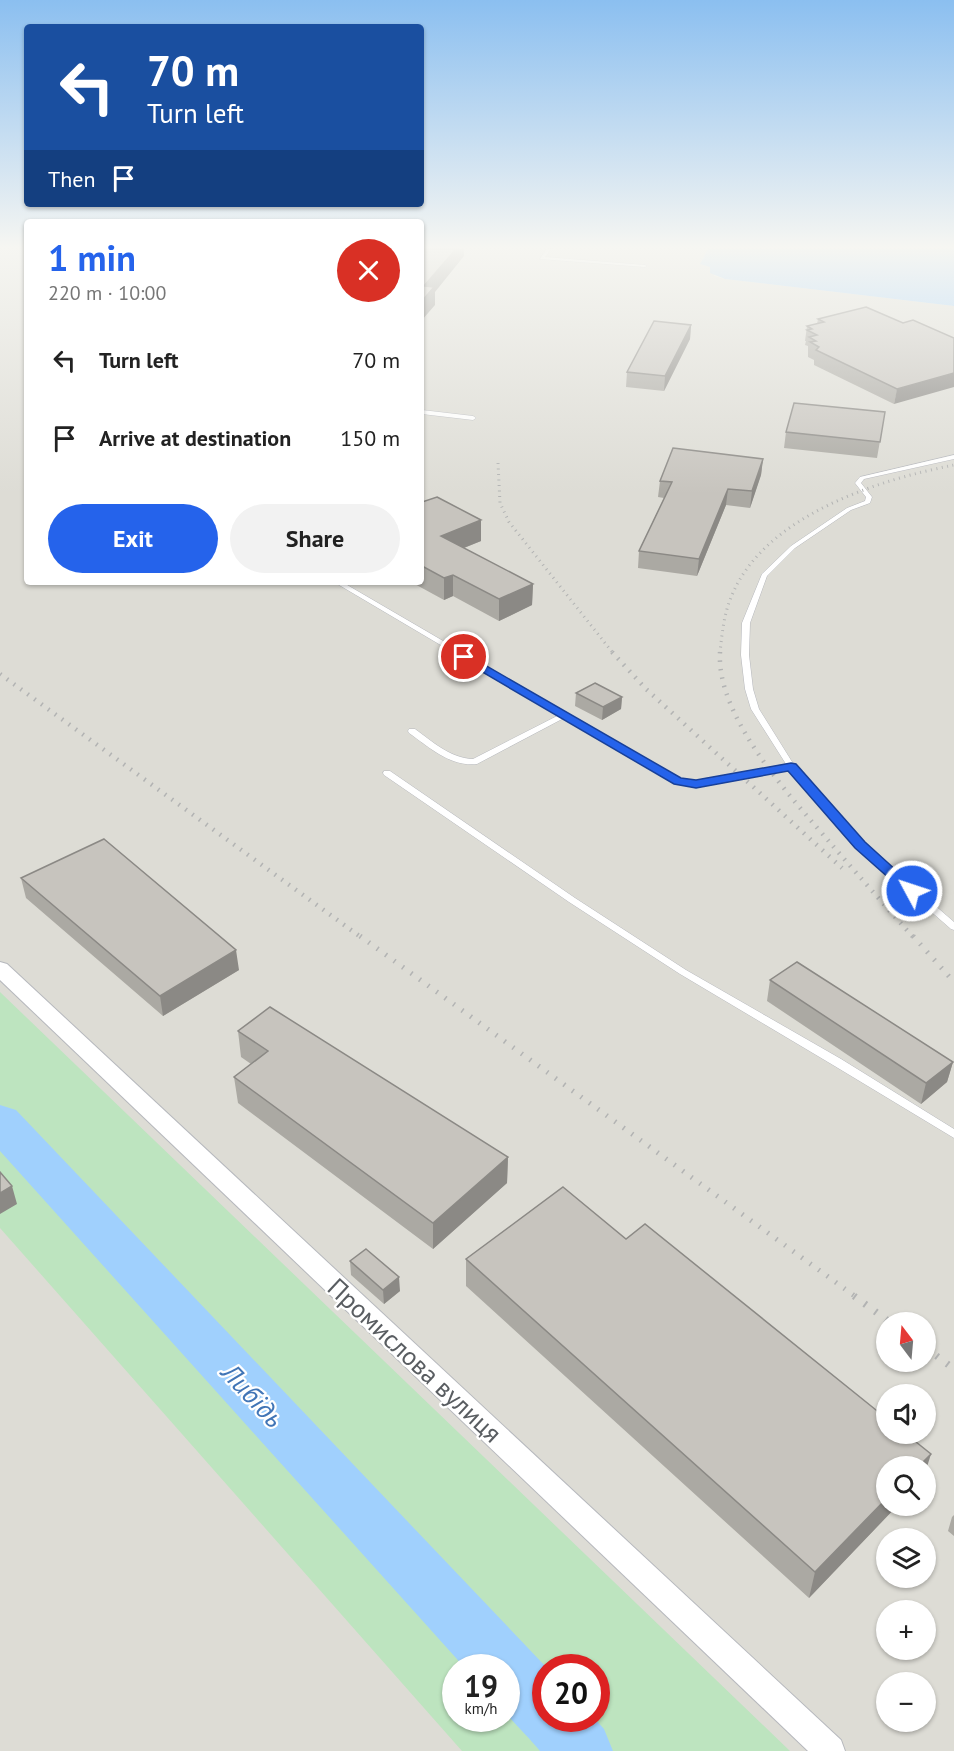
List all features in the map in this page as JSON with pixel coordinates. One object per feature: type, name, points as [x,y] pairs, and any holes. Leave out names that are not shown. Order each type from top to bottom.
[{"type":"street","name":"Промислова вулиця","points":[[0,969],[831,1751]]},
{"type":"lane","points":[[424,412],[473,418]]},
{"type":"lane","points":[[954,457],[862,478],[858,483],[869,497],[867,502],[849,509],[793,547],[764,575],[746,623],[745,655],[749,690],[755,709],[791,766],[860,845],[954,927]]},
{"type":"lane","points":[[342,585],[678,782],[687,784],[708,782],[791,766]]},
{"type":"lane","points":[[412,730],[448,758],[460,762],[474,762],[564,715]]},
{"type":"lane","points":[[387,773],[572,900],[683,972],[954,1134]]},
{"type":"shaded area","points":[[0,331],[24,331],[24,585],[424,585],[424,331],[954,331],[954,1751],[0,1751]]},
{"type":"green space","points":[[0,992],[790,1751],[462,1751],[445,1732],[520,1732],[520,1654],[442,1654],[442,1728],[0,1228]]},
{"type":"building","points":[[649,331],[688,331],[665,376],[627,372]]},
{"type":"building","points":[[808,331],[937,331],[954,338],[954,373],[897,389],[816,350],[819,347],[810,342],[816,341],[809,337],[817,335]]},
{"type":"building","points":[[794,403],[885,412],[880,442],[786,432]]},
{"type":"building","points":[[673,448],[763,459],[752,491],[728,489],[699,559],[639,551],[672,482],[660,481]]},
{"type":"building","points":[[437,497],[481,520],[441,536],[533,584],[499,599],[453,575],[444,578],[424,567],[424,501]]},
{"type":"building","points":[[595,683],[622,697],[603,707],[576,693]]},
{"type":"building","points":[[104,839],[236,950],[160,996],[21,878]]},
{"type":"building","points":[[797,962],[953,1062],[926,1083],[770,980]]},
{"type":"building","points":[[270,1007],[508,1157],[433,1223],[234,1077],[268,1051],[238,1031]]},
{"type":"building","points":[[0,1172],[12,1186],[0,1193]]},
{"type":"building","points":[[563,1187],[626,1239],[645,1224],[876,1410],[876,1444],[918,1444],[931,1454],[929,1456],[876,1456],[876,1509],[815,1572],[466,1259]]},
{"type":"building","points":[[366,1249],[399,1277],[383,1290],[350,1261]]},
{"type":"waterway","name":"Либідь","points":[[0,1122],[493,1654]]},
{"type":"waterway","name":"Либідь","points":[[520,1684],[532,1697]]},
{"type":"waterway","name":"Либідь","points":[[565,1732],[582,1751]]},
{"type":"railway","points":[[498,463],[500,503],[509,522],[613,653]]},
{"type":"railway","points":[[720,653],[725,616],[732,595],[748,567],[770,543],[796,523],[826,506],[859,492],[891,481],[954,465]]},
{"type":"railway","points":[[612,652],[646,689],[842,868]]},
{"type":"railway","points":[[720,653],[722,677],[730,703],[743,730],[760,756],[797,804],[914,938]]},
{"type":"railway","points":[[0,674],[362,938]]},
{"type":"railway","points":[[360,936],[856,1297]]},
{"type":"railway","points":[[913,936],[954,982]]},
{"type":"railway","points":[[854,1296],[876,1312]]},
{"type":"railway","points":[[936,1356],[954,1369]]},
{"type":"route","points":[[464,657],[678,782],[696,784],[791,766],[860,845],[912,891]]}]
